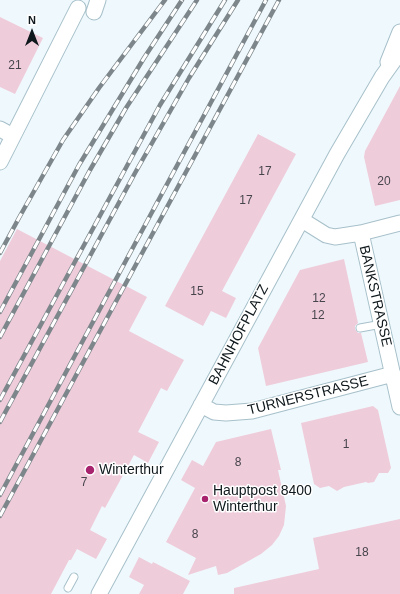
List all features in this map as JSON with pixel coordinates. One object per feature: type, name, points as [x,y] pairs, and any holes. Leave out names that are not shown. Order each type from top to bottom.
[{"type":"street","points":[[0,162],[6,133],[78,8]]},
{"type":"street","name":"BAHNHOFPLATZ","points":[[382,77],[400,32]]},
{"type":"street","name":"BAHNHOFPLATZ","points":[[99,594],[337,154],[382,77],[400,52]]},
{"type":"street","points":[[302,220],[330,236],[361,233],[400,223]]},
{"type":"street","name":"BANKSTRASSE","points":[[361,233],[400,406]]},
{"type":"street","name":"TURNERSTRASSE","points":[[201,405],[214,412],[252,411],[393,374]]},
{"type":"lane","points":[[360,328],[382,324]]},
{"type":"lane","points":[[68,588],[74,577]]},
{"type":"building","points":[[0,17],[43,38],[15,94],[0,87]]},
{"type":"building","points":[[400,86],[400,200],[375,206],[364,157],[365,151]]},
{"type":"building","points":[[258,134],[296,154],[222,291],[236,298],[226,318],[211,311],[203,326],[165,306]]},
{"type":"building","points":[[17,229],[147,297],[129,331],[184,360],[167,391],[161,388],[138,432],[159,442],[148,463],[134,455],[105,508],[102,506],[90,530],[107,539],[96,559],[77,549],[71,560],[69,560],[51,594],[0,594],[0,261]]},
{"type":"building","points":[[344,259],[358,323],[355,326],[355,329],[358,333],[361,333],[368,362],[266,386],[258,348],[300,270]]},
{"type":"building","points":[[373,406],[378,410],[391,468],[388,473],[379,473],[374,482],[366,482],[344,487],[337,491],[329,486],[320,488],[314,484],[301,423]]},
{"type":"building","points":[[271,429],[281,470],[278,470],[286,506],[284,525],[279,536],[272,545],[261,554],[227,573],[218,575],[216,566],[188,575],[196,558],[166,542],[195,488],[181,480],[192,460],[203,466],[216,442]]},
{"type":"building","points":[[400,519],[400,594],[234,594],[234,588],[319,569],[313,538]]},
{"type":"building","points":[[139,557],[152,564],[153,562],[190,581],[183,594],[139,594],[144,585],[129,577]]},
{"type":"railway","points":[[0,253],[63,140],[99,88],[165,0]]},
{"type":"railway","points":[[0,312],[79,165],[144,58],[182,0]]},
{"type":"railway","points":[[0,337],[90,170],[126,108],[197,0]]},
{"type":"railway","points":[[0,400],[160,105],[225,0]]},
{"type":"railway","points":[[0,422],[135,173],[189,78],[238,0]]},
{"type":"railway","points":[[0,495],[266,0]]},
{"type":"railway","points":[[0,516],[279,0]]},
{"type":"place","name":"Winterthur","points":[[90,470]]},
{"type":"place","name":"Hauptpost 8400 Winterthur","points":[[205,499]]}]
